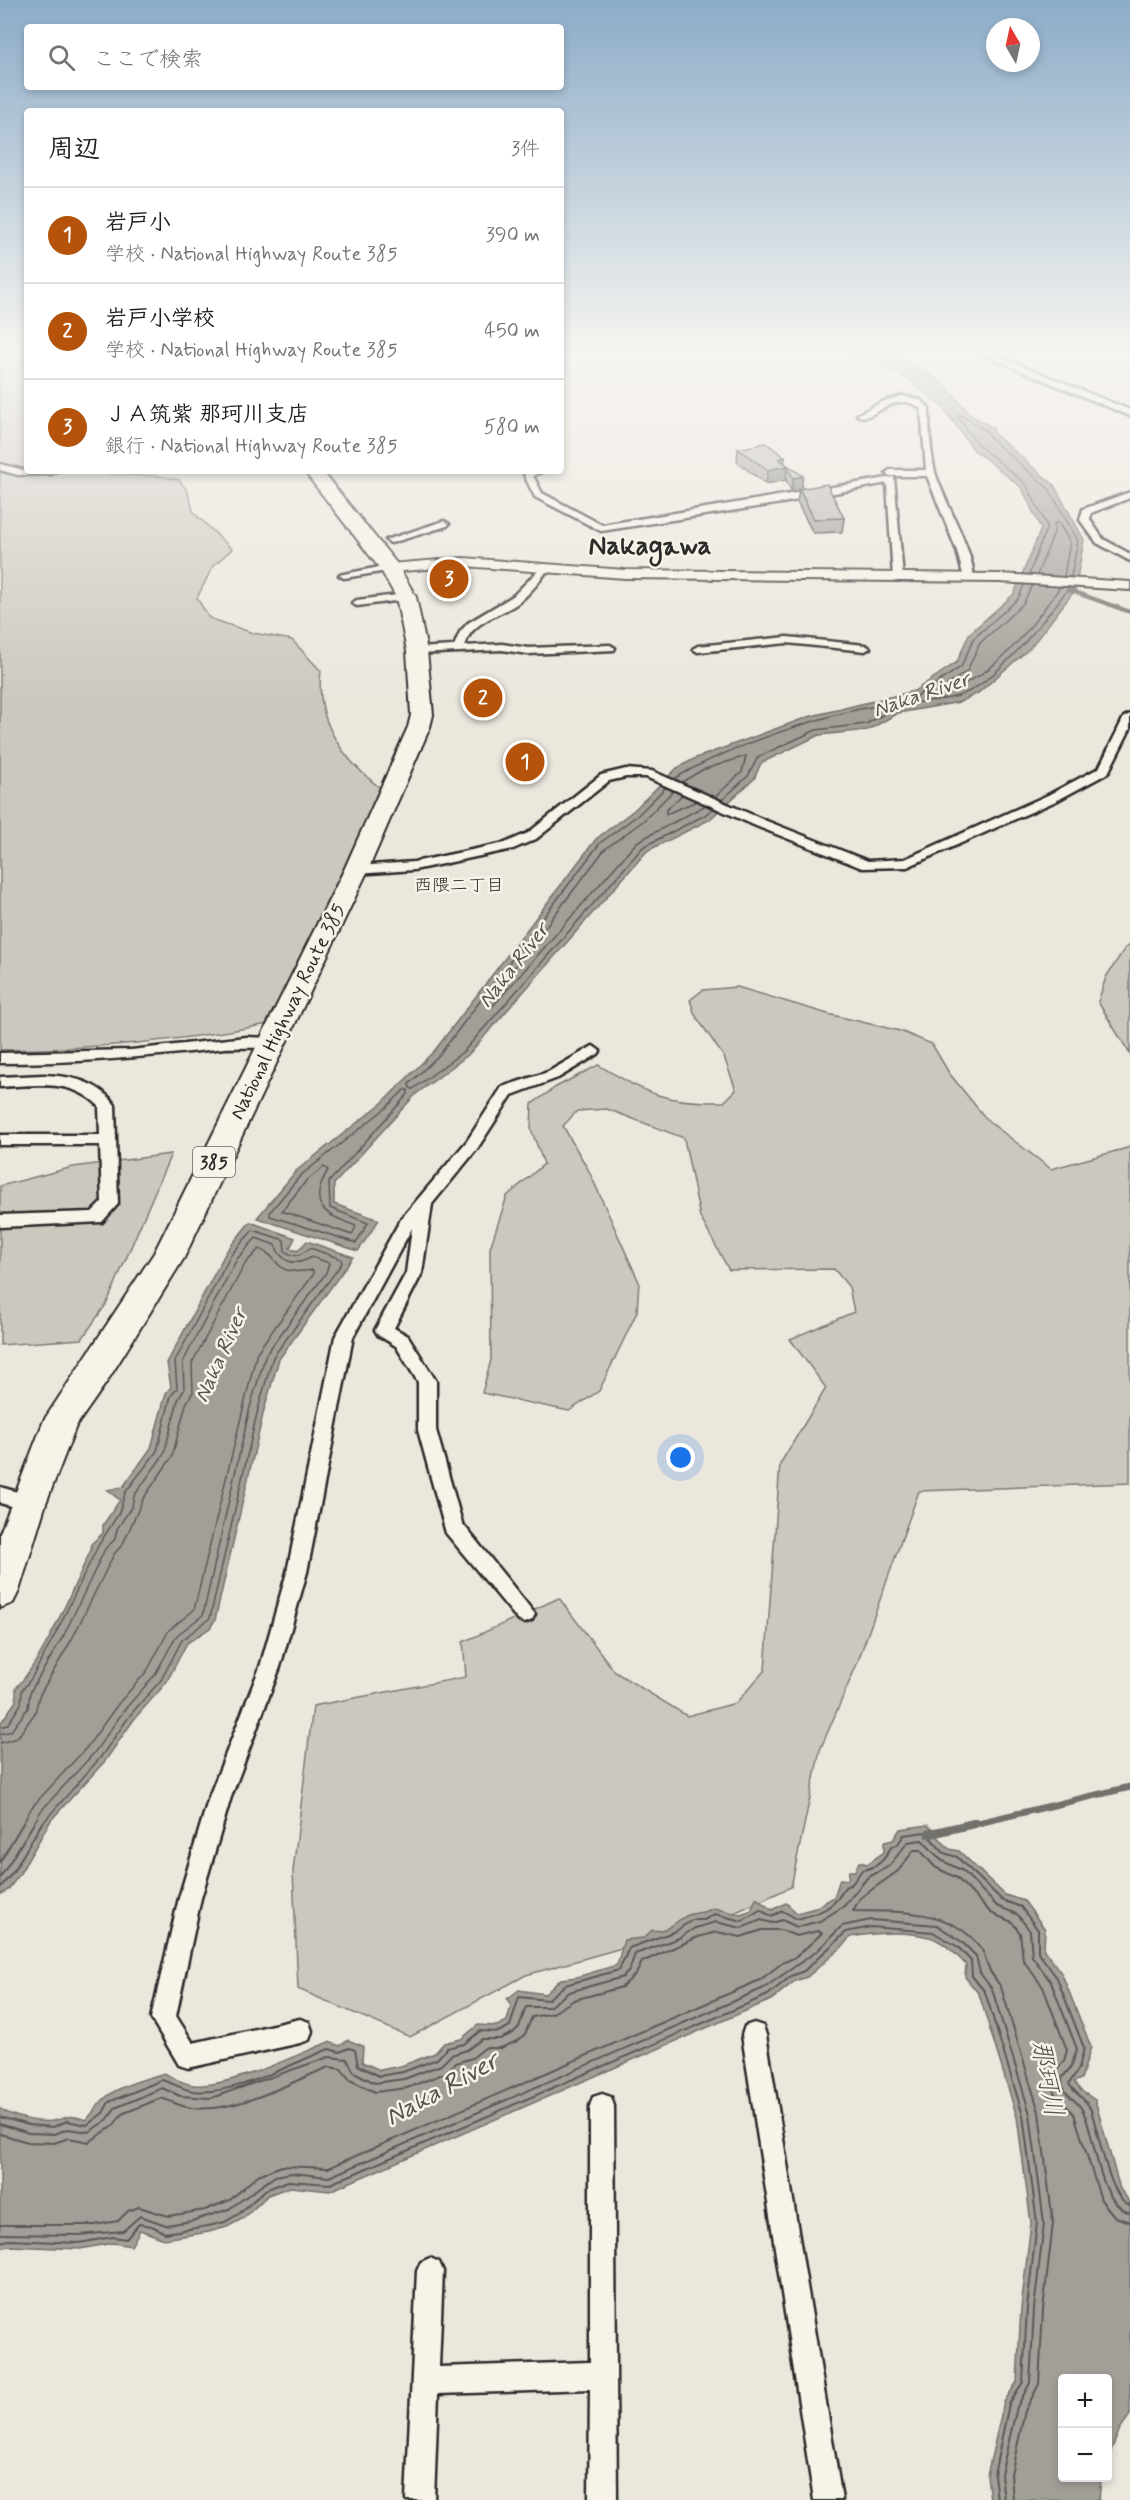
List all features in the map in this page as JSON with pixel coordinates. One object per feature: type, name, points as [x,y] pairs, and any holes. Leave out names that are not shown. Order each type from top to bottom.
[{"type":"highway","name":"National Highway Route 385","points":[[315,474],[390,568],[415,595]]},
{"type":"highway","name":"National Highway Route 385","points":[[0,1591],[14,1499],[60,1420],[94,1374],[168,1258],[356,870],[432,698],[436,681],[437,645],[415,595],[410,565],[333,474]]},
{"type":"street","points":[[6,469],[24,472]]},
{"type":"street","points":[[930,469],[967,561],[969,578]]},
{"type":"street","points":[[890,473],[931,473]]},
{"type":"street","points":[[531,474],[528,475],[538,495],[601,528],[782,500],[891,479],[898,577]]},
{"type":"street","points":[[1130,495],[1086,511],[1085,520],[1100,541],[1130,558]]},
{"type":"street","points":[[390,540],[444,524]]},
{"type":"street","points":[[344,575],[410,565],[464,562],[634,574],[999,578],[1081,581],[1130,586]]},
{"type":"street","points":[[437,645],[460,639],[480,618],[530,588],[544,568]]},
{"type":"street","points":[[357,603],[415,595]]},
{"type":"street","points":[[698,649],[787,640],[865,648]]},
{"type":"street","points":[[437,645],[502,646],[528,651],[610,648]]},
{"type":"street","points":[[356,870],[414,866],[509,846],[532,836],[549,824],[605,778],[626,773],[648,774],[733,812],[867,865],[907,863],[936,852],[1104,770],[1130,717]]},
{"type":"street","points":[[0,1058],[84,1058],[178,1051],[244,1040],[271,1043]]},
{"type":"street","points":[[300,2031],[188,2056],[163,2018],[193,1886],[220,1797],[270,1667],[297,1572],[332,1382],[344,1337],[407,1223],[472,1145],[507,1092],[554,1075],[593,1052]]},
{"type":"street","points":[[0,1082],[59,1080],[87,1087],[107,1105],[110,1204],[96,1218],[1,1222]]},
{"type":"street","points":[[0,1140],[109,1140]]},
{"type":"street","points":[[424,1202],[414,1274],[384,1330],[402,1341],[427,1381],[428,1430],[453,1527],[525,1614]]},
{"type":"street","points":[[754,2035],[828,2500]]},
{"type":"street","points":[[602,2106],[603,2500]]},
{"type":"street","points":[[420,2500],[430,2271]]},
{"type":"street","points":[[425,2381],[604,2375]]},
{"type":"shaded area","points":[[0,469],[24,469],[24,474],[110,474],[160,476],[179,480],[187,490],[194,513],[232,549],[213,566],[197,598],[209,618],[253,633],[292,640],[321,671],[320,690],[323,707],[335,739],[356,766],[383,790],[268,1024],[201,1036],[134,1043],[0,1050]]},
{"type":"shaded area","points":[[1130,945],[1130,1054],[1098,1002],[1106,977],[1125,948]]},
{"type":"shaded area","points":[[737,987],[828,1014],[900,1031],[932,1044],[949,1073],[987,1120],[1051,1169],[1127,1148],[1130,1145],[1130,1483],[919,1491],[857,1664],[820,1750],[791,1887],[714,1922],[526,1975],[410,2037],[298,1989],[293,1871],[313,1706],[466,1677],[463,1642],[559,1598],[615,1672],[687,1716],[736,1703],[765,1670],[780,1464],[826,1388],[790,1339],[854,1312],[849,1287],[834,1269],[729,1270],[700,1217],[684,1138],[607,1109],[577,1111],[563,1126],[589,1171],[639,1282],[637,1312],[599,1391],[569,1411],[482,1393],[491,1360],[490,1248],[507,1196],[544,1164],[531,1129],[532,1104],[556,1087],[598,1065],[657,1095],[686,1101],[724,1102],[736,1090],[724,1057],[695,1015],[690,1000],[703,990]]},
{"type":"shaded area","points":[[171,1154],[107,1303],[82,1339],[0,1345],[0,1186],[73,1167]]},
{"type":"water","name":"Naka River","points":[[998,469],[1035,469],[1054,485],[1084,540],[1075,590],[1030,648],[978,693],[960,702],[898,713],[868,730],[819,735],[761,763],[754,779],[709,820],[647,851],[468,1055],[416,1094],[334,1184],[334,1204],[379,1220],[358,1251],[257,1218],[296,1171],[382,1103],[435,1050],[596,839],[634,810],[677,768],[696,758],[808,717],[914,691],[957,662],[969,634],[1014,594],[1041,529],[1022,488]]},
{"type":"water","name":"Naka River","points":[[250,1222],[295,1238],[290,1248],[297,1251],[307,1241],[353,1257],[279,1359],[264,1410],[215,1620],[210,1628],[187,1643],[166,1683],[135,1718],[105,1761],[51,1820],[19,1875],[8,1890],[0,1895],[0,1724],[16,1701],[16,1688],[28,1673],[58,1622],[91,1550],[91,1544],[103,1533],[103,1525],[120,1500],[107,1490],[123,1487],[151,1448],[166,1393],[171,1387],[167,1363],[226,1252]]},
{"type":"water","points":[[928,1825],[949,1849],[959,1851],[1005,1895],[1024,1901],[1045,1929],[1044,1950],[1062,1974],[1091,2047],[1081,2079],[1074,2082],[1080,2090],[1095,2100],[1120,2189],[1130,2202],[1130,2415],[1120,2429],[1112,2448],[1112,2374],[1058,2374],[1058,2482],[1101,2482],[1099,2500],[990,2500],[987,2475],[1004,2402],[1017,2382],[1021,2308],[1031,2223],[1017,2117],[979,1994],[965,1977],[966,1965],[944,1945],[929,1937],[890,1933],[850,1937],[842,1947],[807,1977],[795,1981],[771,2000],[330,2191],[290,2187],[268,2195],[244,2218],[227,2227],[164,2239],[140,2230],[131,2246],[113,2243],[80,2249],[9,2246],[0,2248],[0,2108],[18,2117],[32,2120],[52,2121],[71,2116],[86,2120],[111,2093],[164,2073],[186,2083],[208,2085],[262,2070],[329,2042],[340,2046],[348,2040],[363,2046],[362,2062],[380,2070],[401,2066],[435,2053],[444,2043],[461,2039],[478,2025],[497,2026],[507,2021],[511,2006],[507,1999],[519,1990],[545,1994],[561,1979],[577,1977],[617,1965],[624,1940],[644,1938],[652,1930],[663,1930],[691,1914],[714,1908],[741,1915],[751,1911],[756,1898],[772,1910],[786,1903],[797,1913],[815,1908],[834,1897],[840,1879],[848,1880],[849,1871],[855,1871],[859,1862],[867,1864],[884,1852],[884,1842],[893,1840],[900,1829]]},
{"type":"building","points":[[788,469],[793,469],[803,476],[793,478]]},
{"type":"building","points":[[827,484],[844,518],[814,519],[799,489]]},
{"type":"waterway","points":[[1068,590],[1073,592]]},
{"type":"waterway","points":[[1069,590],[1130,612]]},
{"type":"waterway","points":[[970,1825],[1130,1787]]},
{"type":"waterway","points":[[929,1834],[976,1823]]},
{"type":"place","name":"ＪＡ筑紫 那珂川支店","points":[[449,579]]},
{"type":"place","name":"岩戸小学校","points":[[483,698]]},
{"type":"place","name":"岩戸小","points":[[525,762]]},
{"type":"district","name":"Nakagawa","points":[[650,545]]},
{"type":"district","name":"西隈二丁目","points":[[459,885]]},
{"type":"water label","name":"那珂川","points":[[1048,2078]]}]
